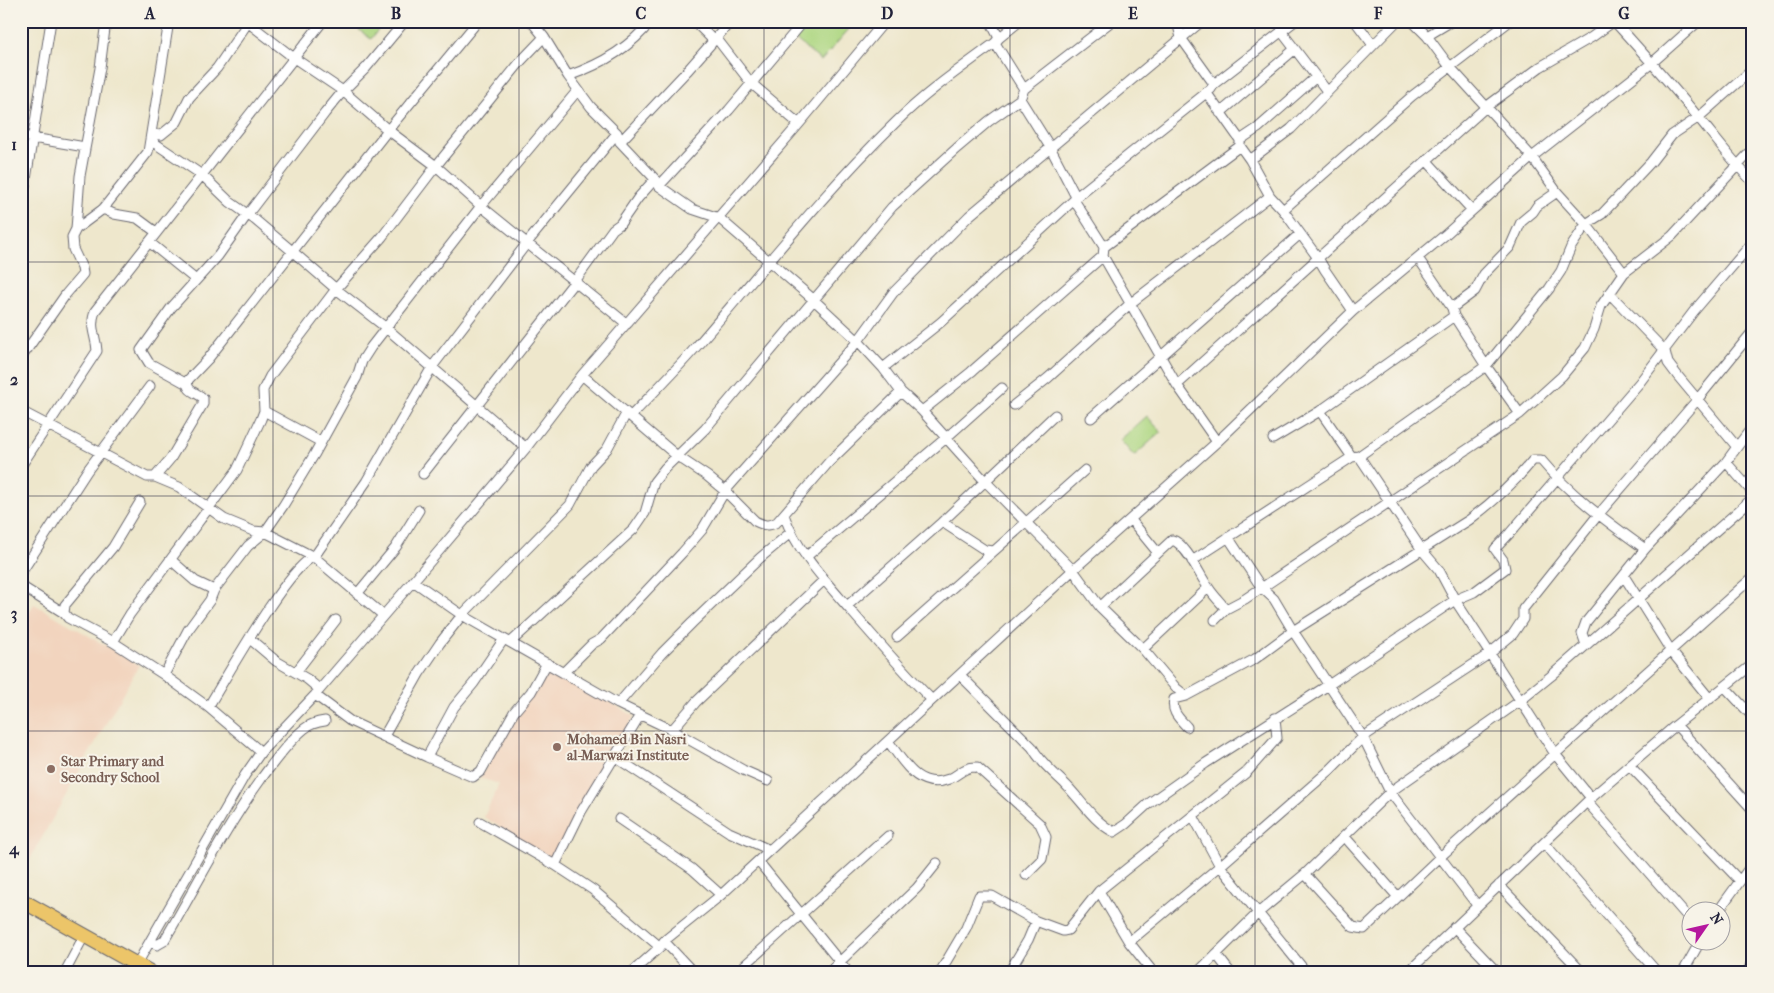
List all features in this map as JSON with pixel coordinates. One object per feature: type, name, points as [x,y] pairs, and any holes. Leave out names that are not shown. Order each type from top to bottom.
[{"type":"main road","points":[[21,900],[150,972]]},
{"type":"street","points":[[21,211],[51,21]]},
{"type":"street","points":[[21,358],[66,294],[83,274],[74,249],[72,237],[76,229],[80,176],[100,68],[106,21]]},
{"type":"street","points":[[76,229],[103,209],[148,152],[169,21]]},
{"type":"street","points":[[21,466],[97,351],[97,343],[91,323],[95,312],[323,21]]},
{"type":"street","points":[[156,477],[171,458],[203,404],[203,398],[188,388],[187,384],[149,363],[141,350],[171,308],[218,256],[246,215],[343,91],[366,68],[405,21]]},
{"type":"street","points":[[187,384],[188,380],[208,359],[388,130],[478,21]]},
{"type":"street","points":[[531,21],[544,37],[568,76],[591,107],[657,182],[692,209],[718,218],[770,261],[858,341],[883,368],[901,392],[922,411],[984,480],[1074,570],[1100,607],[1143,649],[1176,688],[1186,696]]},
{"type":"street","points":[[568,76],[588,69],[623,49],[651,21]]},
{"type":"street","points":[[694,21],[715,39],[751,83],[799,124]]},
{"type":"street","points":[[208,708],[276,597],[308,559],[314,557],[366,482],[432,367],[527,243],[618,138],[687,71],[731,21]]},
{"type":"street","points":[[422,474],[574,281],[612,229],[620,224],[638,198],[657,182],[729,110],[804,21]]},
{"type":"street","points":[[138,964],[245,775],[261,752],[317,692],[413,581],[526,448],[582,375],[799,124],[885,21]]},
{"type":"street","points":[[990,21],[997,40],[1024,90]]},
{"type":"street","points":[[384,736],[419,674],[462,615],[570,505],[591,466],[607,449],[629,415],[695,348],[826,197],[895,122],[1020,21]]},
{"type":"street","points":[[426,757],[454,707],[508,641],[634,529],[646,513],[654,482],[705,428],[892,207],[989,121],[1020,99],[1024,90],[1112,21]]},
{"type":"street","points":[[1177,21],[1181,38],[1214,84]]},
{"type":"street","points":[[564,672],[592,644],[601,639],[682,553],[702,530],[724,491],[777,434],[858,341],[893,293],[948,236],[1050,147],[1202,21]]},
{"type":"street","points":[[883,368],[941,322],[1075,199],[1214,84],[1295,21]]},
{"type":"street","points":[[1355,21],[1373,45]]},
{"type":"street","points":[[1250,160],[1291,129],[1398,21]]},
{"type":"street","points":[[1412,21],[1427,36],[1450,67],[1532,157],[1557,192],[1586,224],[1624,273]]},
{"type":"street","points":[[1427,36],[1452,21]]},
{"type":"street","points":[[1283,210],[1412,96],[1510,21]]},
{"type":"street","points":[[1177,385],[1486,107],[1540,67],[1592,37],[1614,21],[1699,117],[1736,165],[1753,182]]},
{"type":"street","points":[[632,972],[662,944],[721,895],[1074,570],[1217,442],[1353,311],[1418,258],[1532,157],[1652,63],[1699,21]]},
{"type":"street","points":[[151,137],[160,135],[178,122],[189,98],[217,68],[248,22],[294,58],[343,91],[388,130],[436,166],[481,206],[627,324]]},
{"type":"street","points":[[1281,31],[1327,91]]},
{"type":"street","points":[[113,642],[130,614],[237,470],[264,410],[263,390],[270,376],[336,289],[382,237],[436,166],[521,61],[544,37]]},
{"type":"street","points":[[1220,113],[1295,49]]},
{"type":"street","points":[[1192,561],[1356,456],[1486,366],[1549,289],[1567,259],[1571,247],[1586,224],[1602,214],[1651,162],[1672,136],[1699,117],[1753,69]]},
{"type":"street","points":[[922,411],[971,372],[1103,251],[1240,143],[1316,77]]},
{"type":"street","points":[[164,675],[188,630],[210,600],[214,590],[248,546],[265,532],[321,442],[357,377],[362,361],[386,327],[481,206],[578,90]]},
{"type":"street","points":[[1206,92],[1240,143],[1270,196],[1283,210],[1318,258],[1353,311]]},
{"type":"street","points":[[1020,99],[1050,147],[1075,199],[1177,385],[1217,442]]},
{"type":"street","points":[[21,136],[86,147]]},
{"type":"street","points":[[151,137],[202,175],[230,202],[336,289],[386,327],[526,448]]},
{"type":"street","points":[[1215,620],[1226,609],[1262,587],[1520,414],[1562,376],[1585,348],[1594,329],[1601,306],[1624,273],[1672,236],[1736,165],[1753,149]]},
{"type":"street","points":[[1427,161],[1472,210]]},
{"type":"street","points":[[1273,439],[1320,411],[1453,312],[1475,291],[1487,270],[1510,247],[1522,222],[1537,206],[1557,192]]},
{"type":"street","points":[[1014,405],[1048,378],[1131,303],[1270,196]]},
{"type":"street","points":[[103,209],[114,214],[137,218],[156,232]]},
{"type":"street","points":[[1091,418],[1300,234]]},
{"type":"street","points":[[149,242],[196,280]]},
{"type":"street","points":[[960,675],[1032,747],[1037,757],[1066,784],[1097,819],[1114,832],[1148,804],[1199,768],[1330,684],[1455,600],[1474,592],[1504,570],[1503,560],[1495,549],[1640,382],[1694,312],[1753,242]]},
{"type":"street","points":[[1418,258],[1486,366],[1520,414]]},
{"type":"street","points":[[1609,293],[1664,351],[1668,363],[1736,448]]},
{"type":"street","points":[[1129,942],[1330,770],[1363,737],[1489,654],[1513,634],[1523,618],[1522,609],[1598,515],[1698,400],[1753,331]]},
{"type":"street","points":[[582,375],[677,456],[707,476],[755,521],[764,526],[777,522],[829,462],[901,392]]},
{"type":"street","points":[[21,573],[87,471],[150,386]]},
{"type":"street","points":[[807,556],[1002,388]]},
{"type":"street","points":[[264,410],[321,442]]},
{"type":"street","points":[[21,411],[147,477],[156,477],[179,487],[224,519],[242,525],[252,531],[265,532],[314,557],[383,615]]},
{"type":"street","points":[[1320,411],[1356,456],[1422,550],[1439,570],[1455,600],[1489,654],[1555,754],[1589,801],[1682,910]]},
{"type":"street","points":[[847,606],[942,522],[984,480],[1055,415]]},
{"type":"street","points":[[1586,645],[1582,632],[1586,622],[1645,549],[1726,462],[1753,426]]},
{"type":"street","points":[[1186,727],[1172,706],[1174,699],[1186,696],[1255,659],[1293,631],[1469,520],[1522,474],[1533,460],[1541,460],[1556,478],[1598,515],[1645,549]]},
{"type":"street","points":[[1726,462],[1753,493]]},
{"type":"street","points":[[897,637],[1085,470]]},
{"type":"street","points":[[1198,972],[1258,913],[1305,874],[1390,792],[1520,701],[1551,676],[1753,498]]},
{"type":"street","points":[[64,613],[65,605],[113,547],[140,502]]},
{"type":"street","points":[[357,594],[396,547],[420,510]]},
{"type":"street","points":[[784,515],[790,533],[824,580],[901,669],[932,700]]},
{"type":"street","points":[[1131,520],[1158,553]]},
{"type":"street","points":[[942,522],[985,550],[994,551]]},
{"type":"street","points":[[618,704],[662,653],[692,623],[754,564],[790,533]]},
{"type":"street","points":[[1228,537],[1262,587],[1274,599],[1293,631],[1330,684],[1363,737],[1390,792],[1477,905]]},
{"type":"street","points":[[1100,607],[1174,540],[1192,561],[1208,588],[1226,609]]},
{"type":"street","points":[[171,560],[195,581],[214,590]]},
{"type":"street","points":[[1624,576],[1672,651],[1710,699]]},
{"type":"street","points":[[1305,874],[1353,927],[1364,929],[1440,858],[1753,577]]},
{"type":"street","points":[[672,730],[696,702],[824,580]]},
{"type":"street","points":[[413,581],[462,615],[618,704],[672,730],[768,782]]},
{"type":"street","points":[[21,586],[64,613],[68,618],[113,642],[164,675],[208,708],[261,752]]},
{"type":"street","points":[[1143,649],[1208,588]]},
{"type":"street","points":[[296,672],[336,620]]},
{"type":"street","points":[[250,639],[276,660],[296,672],[350,721],[472,777],[481,772],[514,712],[531,692],[548,663]]},
{"type":"street","points":[[1413,970],[1454,927],[1589,801],[1676,725],[1753,664]]},
{"type":"street","points":[[1725,687],[1753,718]]},
{"type":"street","points":[[554,865],[581,812],[640,715]]},
{"type":"street","points":[[940,972],[966,928],[979,896],[992,896],[1036,921],[1066,931],[1099,891],[1247,772],[1277,738],[1275,718]]},
{"type":"street","points":[[151,941],[157,945],[164,940],[251,792],[278,757],[304,729],[315,723],[325,721]]},
{"type":"street","points":[[1676,725],[1753,810]]},
{"type":"street","points":[[888,741],[918,778],[933,782],[949,779],[966,767],[977,767],[1040,824],[1046,837],[1042,859],[1026,875]]},
{"type":"street","points":[[615,757],[729,832],[770,850]]},
{"type":"street","points":[[1630,766],[1740,881]]},
{"type":"street","points":[[1193,816],[1220,866],[1306,972]]},
{"type":"street","points":[[618,819],[692,869],[721,895]]},
{"type":"street","points":[[480,822],[593,890],[662,944],[693,972]]},
{"type":"street","points":[[737,972],[888,836]]},
{"type":"street","points":[[1344,836],[1398,897]]},
{"type":"street","points":[[1544,843],[1657,972]]},
{"type":"street","points":[[758,861],[848,972]]},
{"type":"street","points":[[829,972],[839,960],[917,888],[937,863]]},
{"type":"street","points":[[1726,900],[1753,863]]},
{"type":"street","points":[[1499,885],[1582,972]]},
{"type":"street","points":[[1099,891],[1129,942],[1153,972]]},
{"type":"street","points":[[1009,972],[1028,940],[1036,921]]},
{"type":"street","points":[[1454,927],[1498,972]]},
{"type":"street","points":[[65,972],[84,936]]},
{"type":"street","points":[[1683,972],[1696,950]]},
{"type":"street","points":[[1216,954],[1230,972]]},
{"type":"street","points":[[1748,972],[1753,958]]},
{"type":"shaded area","name":"Star Primary and Secondry School","points":[[34,604],[139,665],[22,873],[21,626]]},
{"type":"shaded area","name":"Mohamed Bin Nasri al-Marwazi Institute","points":[[548,666],[634,716],[554,862],[484,817],[499,784],[480,778],[521,705]]},
{"type":"green space","points":[[364,21],[385,21],[371,39],[358,29]]},
{"type":"green space","points":[[809,21],[840,21],[849,29],[821,61],[794,38]]},
{"type":"green space","points":[[1147,416],[1161,432],[1134,456],[1120,440]]},
{"type":"place","name":"Mohamed Bin Nasri al-Marwazi Institute","points":[[557,747]]},
{"type":"place","name":"Star Primary and Secondry School","points":[[51,769]]}]
